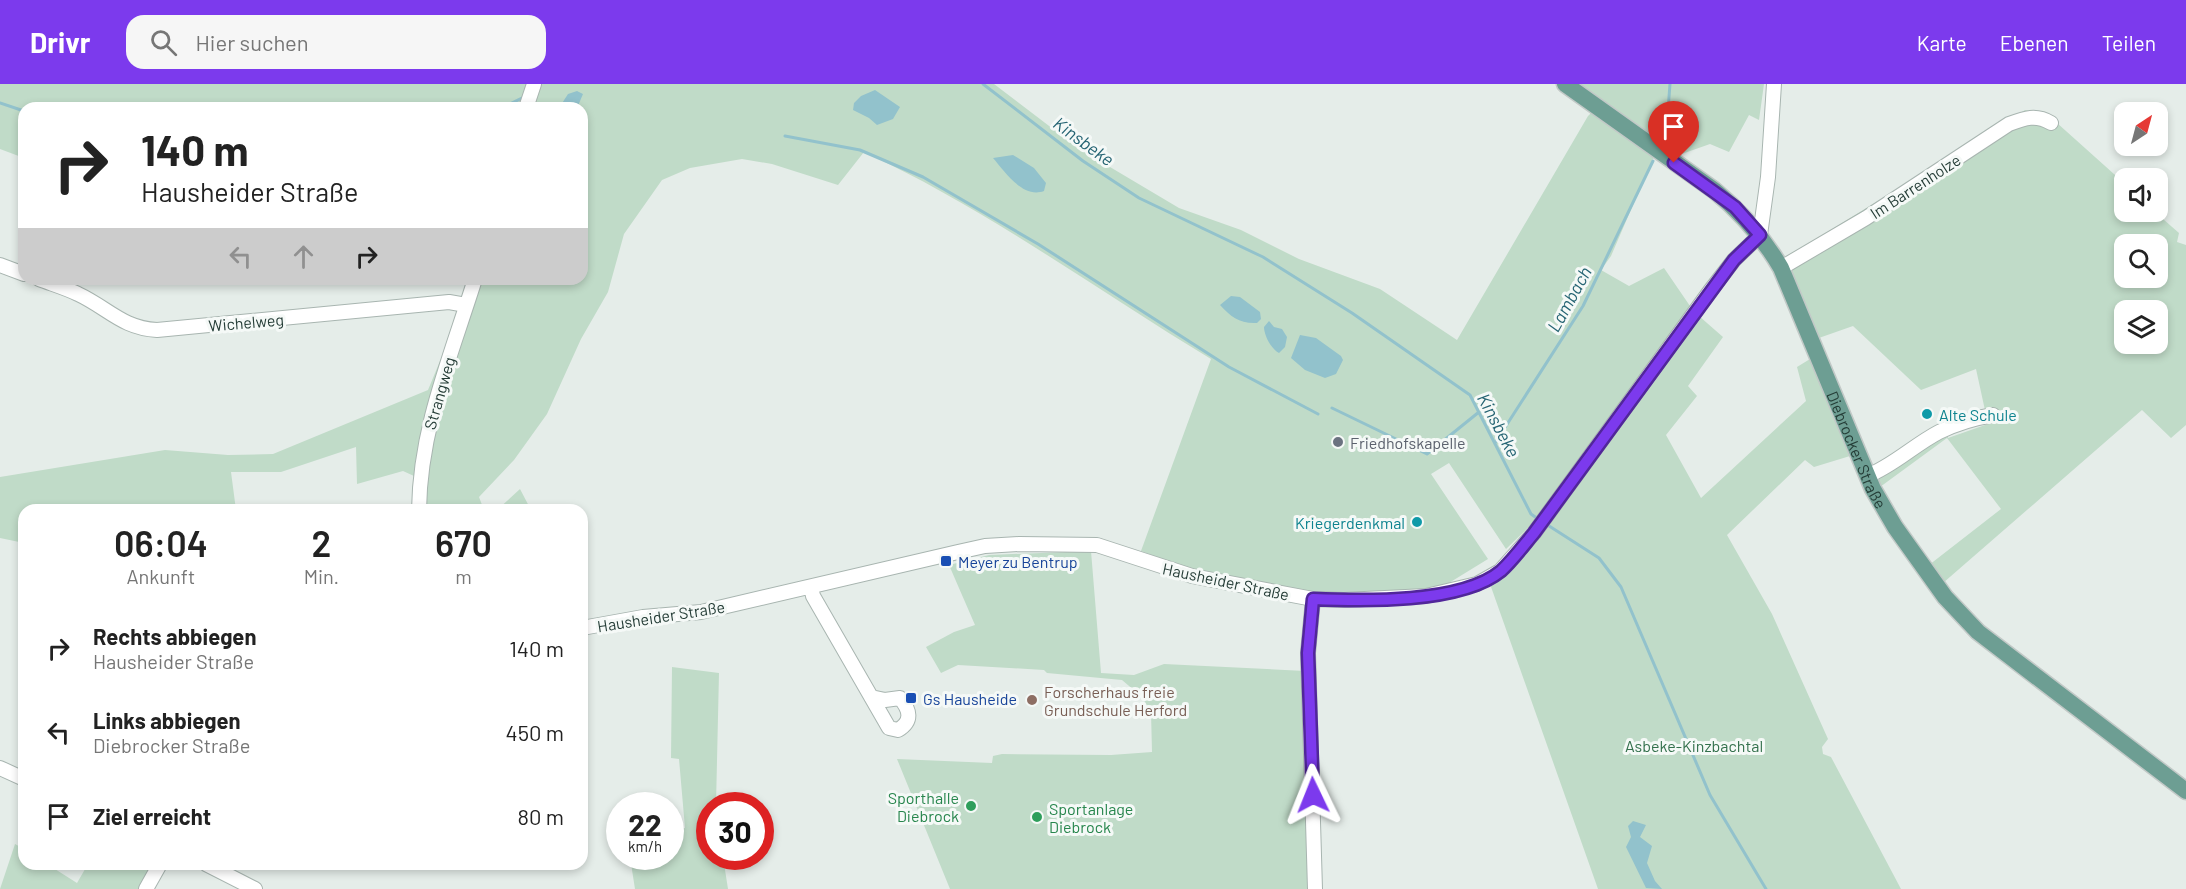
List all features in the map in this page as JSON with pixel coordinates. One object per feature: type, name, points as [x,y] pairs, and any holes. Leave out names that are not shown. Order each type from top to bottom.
[{"type":"main road","name":"Diebrocker Straße","points":[[1564,84],[1714,190],[1741,213],[1760,235],[1781,268],[1867,476],[1895,527],[1963,618],[2002,651],[2186,791]]},
{"type":"street","points":[[528,102],[534,84]]},
{"type":"street","points":[[1760,235],[1768,177],[1774,84]]},
{"type":"street","name":"Im Barrenholze","points":[[1781,268],[1866,218],[2009,124],[2027,117],[2038,117],[2051,123]]},
{"type":"street","name":"Hausheider Straße","points":[[588,627],[643,617],[701,612],[985,546],[1078,544],[1112,548],[1152,565],[1192,576],[1313,599],[1389,599],[1459,590],[1500,571],[1534,533],[1734,260],[1760,235]]},
{"type":"street","points":[[0,265],[18,272]]},
{"type":"street","name":"Wichelweg","points":[[55,285],[78,294],[120,321],[142,330],[449,302],[466,305]]},
{"type":"street","name":"Strangweg","points":[[419,504],[422,459],[437,390],[473,285]]},
{"type":"street","points":[[1867,476],[1879,471],[1940,432],[1992,415]]},
{"type":"street","points":[[811,587],[813,596],[871,697]]},
{"type":"street","points":[[1313,599],[1308,653],[1316,889]]},
{"type":"street","points":[[0,768],[18,776]]},
{"type":"street","points":[[146,889],[157,870]]},
{"type":"street","points":[[218,870],[255,889]]},
{"type":"green space","name":"Asbeke-Kinzbachtal","points":[[0,84],[994,84],[1078,148],[1179,208],[1241,230],[1299,259],[1380,289],[1457,340],[1588,116],[1600,104],[1575,84],[1764,84],[1759,120],[1749,115],[1729,152],[1710,144],[1676,156],[1658,147],[1611,256],[1601,270],[1629,286],[1664,268],[1690,306],[1662,347],[1699,316],[1723,337],[1688,386],[1697,396],[1666,435],[1701,498],[1806,401],[1797,367],[1810,359],[1850,456],[1814,467],[1805,460],[1727,535],[1772,614],[1828,739],[1822,747],[1823,754],[1831,757],[1901,889],[1598,889],[1490,584],[1503,578],[1546,525],[1537,519],[1506,549],[1449,463],[1431,474],[1488,559],[1444,586],[1421,592],[1345,598],[1197,572],[1141,551],[1211,359],[997,224],[909,174],[864,152],[838,185],[772,164],[742,159],[690,168],[662,180],[624,234],[608,292],[581,339],[547,414],[514,460],[479,497],[482,504],[421,504],[421,459],[416,458],[414,476],[403,471],[357,484],[356,447],[281,472],[231,472],[235,504],[18,504],[18,542],[0,538],[0,477],[165,450],[228,455],[273,454],[428,390],[472,285],[588,285],[588,102],[18,102],[18,156],[0,149]]},
{"type":"green space","points":[[2025,110],[2047,114],[2114,174],[2114,222],[2166,222],[2179,233],[2177,242],[2186,245],[2186,425],[2171,438],[2142,410],[1943,583],[1929,565],[2001,509],[1947,438],[1880,487],[1874,477],[1948,433],[1948,438],[1988,424],[1976,369],[1921,390],[1853,326],[1816,339],[1792,279],[1787,257]]},
{"type":"green space","points":[[520,489],[528,504],[504,504]]},
{"type":"green space","points":[[1091,551],[1101,673],[1134,675],[1164,664],[1305,671],[1313,889],[950,889],[897,759],[992,763],[993,756],[1002,754],[1111,755],[1152,752],[1151,712],[1142,697],[1122,680],[1047,673],[1044,670],[958,665],[941,673],[926,647],[954,632],[975,625],[949,565],[989,555]]},
{"type":"green space","points":[[672,667],[719,673],[716,792],[696,792],[696,870],[725,870],[728,889],[635,889],[632,870],[684,870],[684,792],[682,792],[679,759],[671,758]]},
{"type":"green space","points":[[15,844],[18,846],[18,870],[56,870],[77,883],[85,870],[149,870],[138,889],[0,889]]},
{"type":"water","points":[[875,90],[900,107],[893,119],[877,125],[853,110],[854,103],[861,96]]},
{"type":"water","points":[[577,91],[583,94],[580,102],[563,102],[568,94]]},
{"type":"water","points":[[1013,155],[1034,168],[1046,183],[1044,191],[1036,192],[1022,188],[993,158]]},
{"type":"water","points":[[1231,296],[1240,297],[1260,312],[1261,319],[1257,323],[1251,323],[1232,316],[1220,305]]},
{"type":"water","points":[[1269,321],[1274,327],[1282,329],[1287,337],[1285,347],[1279,353],[1265,334],[1264,327]]},
{"type":"water","points":[[1300,335],[1316,338],[1341,356],[1343,360],[1336,374],[1325,378],[1305,370],[1291,358]]},
{"type":"water","points":[[1633,821],[1646,825],[1640,837],[1652,846],[1647,863],[1655,881],[1662,889],[1646,888],[1626,847],[1631,837],[1628,826]]},
{"type":"waterway","name":"Kinsbeke","points":[[983,84],[1083,161],[1139,198],[1263,257],[1352,313],[1470,395],[1531,514],[1538,519]]},
{"type":"waterway","name":"Lambach","points":[[1662,145],[1666,137],[1670,84]]},
{"type":"waterway","points":[[514,102],[524,97]]},
{"type":"waterway","points":[[0,103],[18,109]]},
{"type":"waterway","points":[[785,136],[860,150],[923,177],[1038,244],[1229,367],[1318,414]]},
{"type":"waterway","name":"Lambach","points":[[1495,443],[1583,306],[1653,161]]},
{"type":"waterway","points":[[1332,408],[1427,454],[1479,412]]},
{"type":"waterway","name":"Kinsbeke","points":[[1546,524],[1599,558],[1621,587],[1710,795],[1766,889]]},
{"type":"place","name":"Alte Schule","points":[[1927,414]]},
{"type":"place","name":"Friedhofskapelle","points":[[1338,442]]},
{"type":"place","name":"Kriegerdenkmal","points":[[1417,522]]},
{"type":"place","name":"Meyer zu Bentrup","points":[[946,561]]},
{"type":"place","name":"Gs Hausheide","points":[[911,698]]},
{"type":"place","name":"Forscherhaus freie Grundschule Herford","points":[[1032,700]]},
{"type":"place","name":"Sporthalle Diebrock","points":[[971,806]]},
{"type":"place","name":"Sportanlage Diebrock","points":[[1037,817]]},
{"type":"route","points":[[1313,795],[1308,653],[1313,599],[1389,599],[1426,596],[1477,584],[1500,571],[1534,533],[1734,260],[1760,235],[1735,207],[1674,163]]}]
